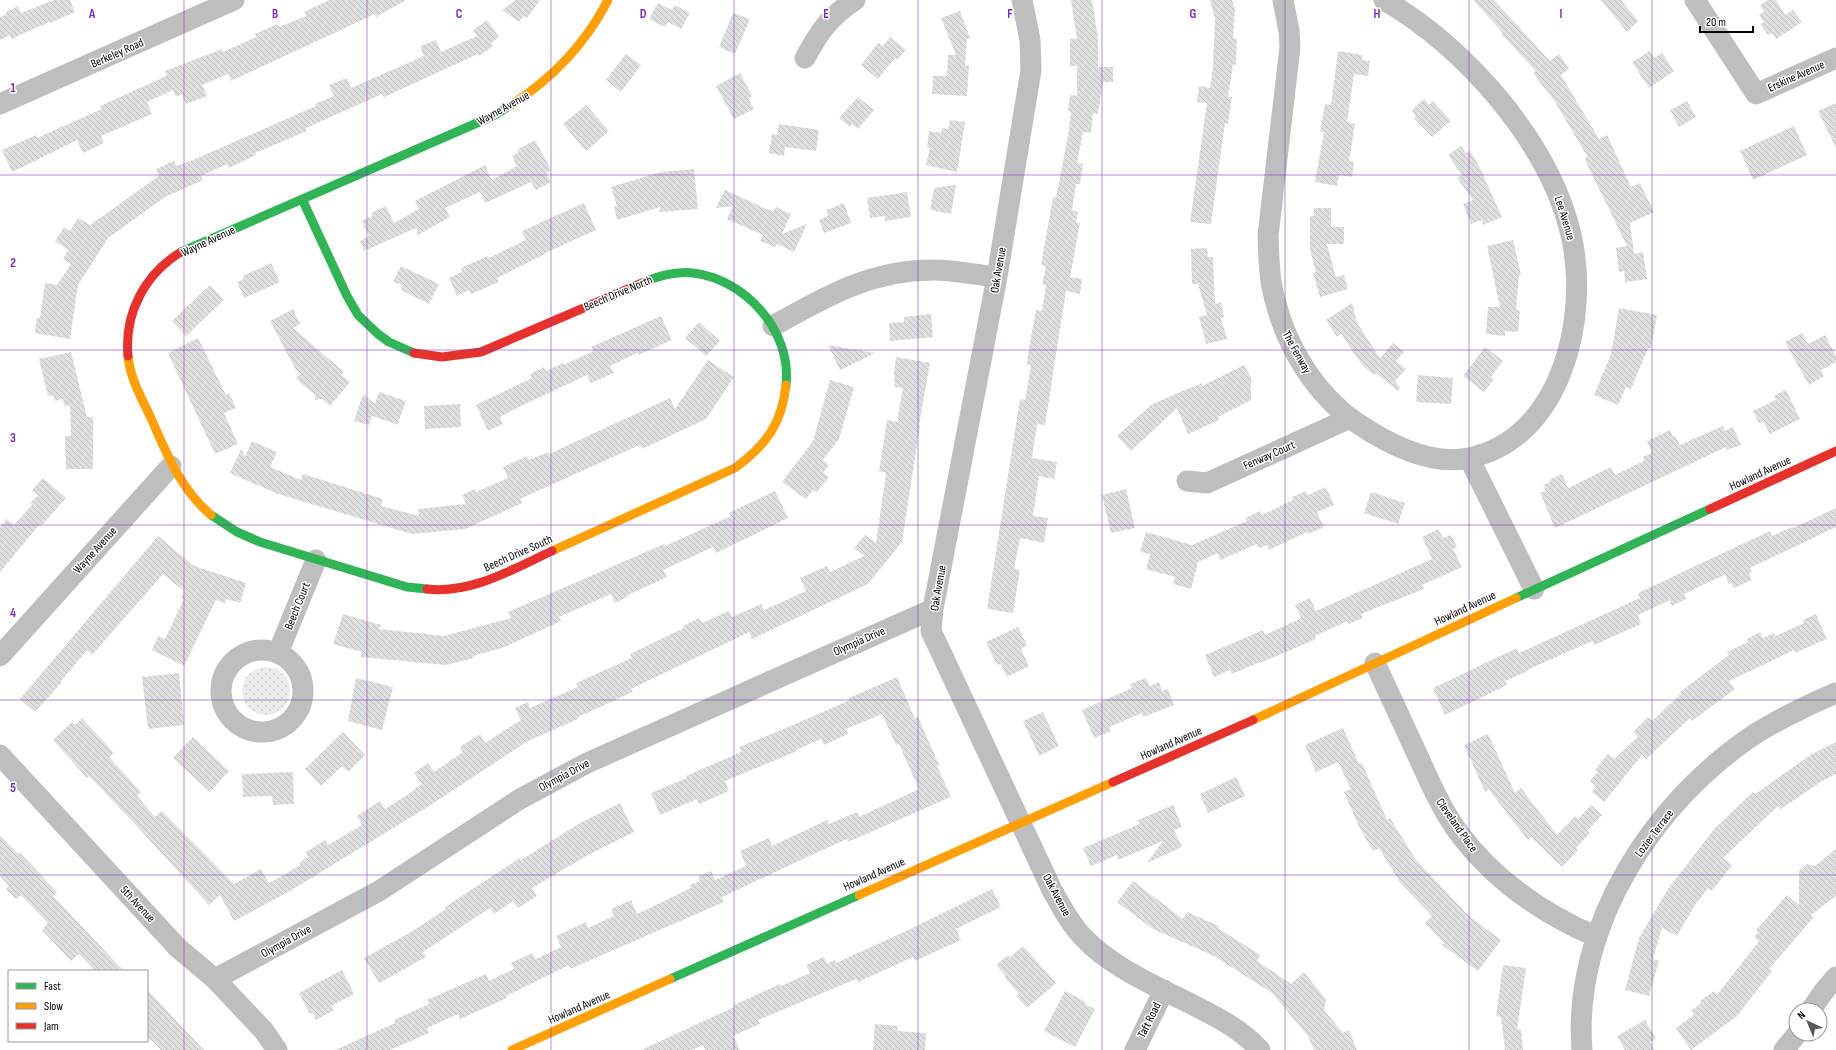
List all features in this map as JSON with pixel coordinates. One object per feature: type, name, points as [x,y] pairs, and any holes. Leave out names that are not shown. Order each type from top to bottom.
[{"type":"street","name":"Berkeley Road","points":[[0,104],[234,0]]},
{"type":"street","name":"Wayne Avenue","points":[[0,656],[171,466],[130,370],[127,340],[130,319],[138,298],[149,280],[163,265],[181,251],[493,116],[515,104],[543,83],[566,62],[585,39],[608,0]]},
{"type":"street","points":[[805,58],[821,30],[839,11],[854,0]]},
{"type":"street","name":"Oak Avenue","points":[[1022,0],[1030,40],[1030,70],[997,277],[933,609],[931,631],[1065,914],[1082,936],[1100,953],[1121,967],[1229,1024],[1251,1040],[1260,1050]]},
{"type":"street","name":"The Fenway","points":[[1283,0],[1289,31],[1290,47],[1268,236],[1270,275],[1274,299],[1284,329],[1297,357],[1316,385],[1350,418],[1376,436],[1402,448],[1430,457],[1450,460],[1469,458]]},
{"type":"street","name":"Lee Avenue","points":[[1384,0],[1434,34],[1466,62],[1496,95],[1522,130],[1550,178],[1562,204],[1572,236],[1576,269],[1577,303],[1572,336],[1563,368],[1550,398],[1536,418],[1518,435],[1497,448],[1469,458]]},
{"type":"street","name":"Erskine Avenue","points":[[1695,0],[1756,94],[1836,58]]},
{"type":"street","name":"Beech Drive North","points":[[302,199],[351,305],[366,323],[382,337],[400,347],[420,354],[441,357],[462,356],[481,352],[656,277],[676,273],[697,274],[720,280],[740,290],[756,303],[773,326]]},
{"type":"street","points":[[773,326],[832,293],[862,281],[890,274],[933,270],[997,277]]},
{"type":"street","name":"Beech Drive South","points":[[171,466],[183,486],[200,506],[220,523],[243,536],[316,560],[407,587],[434,590],[461,588],[486,581],[735,468],[752,456],[775,426],[782,408],[786,384],[785,362],[780,343],[773,326]]},
{"type":"street","name":"Fenway Court","points":[[1187,481],[1207,483],[1350,418]]},
{"type":"street","name":"Howland Avenue","points":[[512,1050],[1021,822],[1187,750],[1836,451]]},
{"type":"street","points":[[1469,458],[1534,589]]},
{"type":"street","name":"Beech Court","points":[[278,653],[316,560]]},
{"type":"street","name":"Olympia Drive","points":[[215,979],[379,890],[520,799],[587,762],[933,609]]},
{"type":"street","name":"Cleveland Place","points":[[1375,663],[1437,798],[1456,829],[1479,858],[1505,883],[1534,905],[1566,924],[1597,937]]},
{"type":"street","name":"Lozier Terrace","points":[[1582,1050],[1582,1008],[1587,970],[1603,920],[1622,880],[1640,849],[1666,815],[1694,784],[1721,760],[1755,734],[1792,713],[1836,692]]},
{"type":"street","name":"5th Avenue","points":[[0,755],[178,948],[215,979],[264,1031],[277,1050]]},
{"type":"street","points":[[1817,1002],[1836,977]]},
{"type":"street","name":"Taft Road","points":[[1135,1050],[1164,990]]},
{"type":"shaded area","points":[[266,667],[275,669],[283,674],[288,682],[290,691],[288,700],[283,708],[275,713],[266,715],[257,713],[249,708],[244,700],[242,691],[244,682],[249,674],[257,669]]},
{"type":"building","points":[[54,0],[70,0],[75,12],[11,39],[10,35],[0,40],[0,17],[7,14],[6,12],[18,6],[21,13]]},
{"type":"building","points":[[329,0],[406,0],[376,17],[375,14],[231,81],[228,74],[202,85],[207,96],[186,104],[182,94],[176,97],[173,90],[147,102],[152,114],[101,136],[104,143],[83,153],[77,140],[12,172],[2,150],[36,135],[37,138],[102,109],[100,106],[167,75],[165,71],[222,49],[223,52],[256,37],[255,34],[277,24],[279,27],[306,16],[304,12]]},
{"type":"building","points":[[516,0],[540,0],[527,18],[524,16],[519,22],[502,10]]},
{"type":"building","points":[[1071,0],[1092,0],[1098,38],[1098,67],[1113,67],[1113,82],[1103,82],[1098,114],[1093,113],[1091,133],[1083,132],[1077,163],[1083,164],[1080,184],[1076,184],[1072,210],[1078,212],[1076,223],[1080,223],[1070,277],[1082,279],[1080,294],[1066,291],[1045,425],[1037,424],[1032,458],[1057,462],[1054,479],[1039,476],[1033,516],[1048,518],[1044,543],[1020,538],[1014,569],[1020,570],[1013,613],[987,609],[1020,399],[1025,400],[1031,365],[1027,364],[1036,310],[1042,311],[1046,285],[1042,284],[1046,266],[1041,265],[1053,197],[1056,198],[1069,130],[1071,111],[1068,110],[1070,95],[1077,96],[1077,66],[1070,66],[1070,39],[1077,39]]},
{"type":"building","points":[[1210,0],[1232,0],[1235,9],[1233,39],[1237,39],[1236,65],[1233,64],[1228,97],[1232,97],[1228,124],[1225,123],[1211,224],[1190,222],[1207,103],[1197,102],[1199,86],[1210,88],[1213,67],[1215,19]]},
{"type":"building","points":[[1473,0],[1494,0],[1550,61],[1559,54],[1569,69],[1561,75],[1599,139],[1607,135],[1631,187],[1640,183],[1654,212],[1630,223],[1634,254],[1643,252],[1647,279],[1625,282],[1624,271],[1619,272],[1616,248],[1627,246],[1585,160],[1587,156],[1555,102],[1533,73],[1536,71],[1501,34],[1503,33]]},
{"type":"building","points":[[1601,0],[1621,0],[1638,21],[1627,32]]},
{"type":"building","points":[[1768,0],[1776,0],[1785,15],[1793,10],[1802,22],[1776,39],[1772,33],[1768,35],[1760,24],[1764,22],[1759,15],[1764,12],[1760,5]]},
{"type":"building","points":[[658,3],[672,10],[675,5],[690,13],[681,29],[668,22],[665,27],[649,19]]},
{"type":"building","points":[[960,11],[970,38],[967,39],[965,66],[969,65],[967,96],[932,94],[933,76],[947,76],[948,55],[956,55],[941,18]]},
{"type":"building","points":[[733,13],[750,19],[735,54],[719,47]]},
{"type":"building","points":[[487,20],[499,37],[491,43],[493,46],[479,56],[478,54],[384,97],[382,94],[306,128],[307,131],[255,153],[256,155],[229,168],[227,164],[201,176],[203,180],[165,197],[108,238],[78,285],[70,339],[35,333],[37,318],[40,318],[45,283],[57,285],[71,264],[63,259],[68,250],[55,241],[64,227],[70,231],[78,218],[90,225],[159,176],[156,169],[174,161],[176,166],[193,160],[316,106],[315,104],[334,96],[329,85],[347,78],[351,88],[424,56],[420,46],[436,40],[441,52],[477,36],[473,30]]},
{"type":"building","points":[[890,37],[906,50],[897,60],[895,58],[878,79],[861,65],[878,43],[883,46]]},
{"type":"building","points":[[1338,51],[1363,55],[1362,60],[1370,61],[1368,76],[1354,74],[1347,122],[1355,124],[1349,161],[1354,162],[1352,177],[1339,175],[1337,186],[1315,182],[1324,132],[1320,132],[1325,104],[1331,105]]},
{"type":"building","points":[[1650,51],[1654,58],[1662,53],[1674,71],[1649,88],[1632,62]]},
{"type":"building","points":[[626,54],[641,65],[621,92],[606,80]]},
{"type":"building","points":[[740,73],[752,96],[748,98],[754,109],[734,119],[716,86]]},
{"type":"building","points":[[858,97],[874,110],[858,129],[852,124],[850,127],[839,118]]},
{"type":"building","points":[[1424,99],[1429,105],[1433,101],[1451,121],[1432,137],[1414,118],[1416,116],[1412,110]]},
{"type":"building","points":[[1687,101],[1696,117],[1679,127],[1670,110]]},
{"type":"building","points":[[1836,103],[1836,148],[1818,111]]},
{"type":"building","points":[[586,105],[609,131],[586,151],[563,124]]},
{"type":"building","points":[[950,120],[965,122],[957,172],[926,165],[930,148],[927,147],[929,131],[941,133],[942,128],[948,129]]},
{"type":"building","points":[[779,124],[819,130],[816,151],[785,147],[784,156],[769,153],[772,134],[777,135]]},
{"type":"building","points":[[1794,126],[1807,155],[1753,180],[1740,151]]},
{"type":"building","points":[[535,140],[551,170],[546,173],[551,182],[536,190],[531,182],[485,203],[480,192],[445,208],[450,217],[416,236],[418,232],[416,228],[364,251],[360,241],[369,236],[362,221],[373,216],[371,213],[386,206],[394,223],[419,209],[415,201],[485,165],[492,180],[517,166],[512,156],[519,152],[517,150]]},
{"type":"building","points":[[1461,146],[1466,153],[1470,151],[1479,166],[1502,217],[1483,225],[1482,220],[1471,224],[1463,204],[1473,200],[1457,178],[1462,175],[1448,155]]},
{"type":"building","points":[[694,169],[698,209],[660,212],[660,207],[617,220],[614,207],[617,206],[611,187],[661,172]]},
{"type":"building","points":[[956,185],[951,214],[930,210],[934,188]]},
{"type":"building","points":[[725,190],[773,212],[776,207],[791,214],[782,234],[807,224],[794,252],[777,244],[775,247],[760,241],[763,235],[727,219],[733,206],[716,208]]},
{"type":"building","points":[[907,192],[911,217],[885,221],[885,216],[870,218],[867,198]]},
{"type":"building","points":[[584,203],[596,230],[545,253],[497,278],[499,282],[471,294],[469,290],[457,296],[449,278],[462,272],[461,268],[488,256],[489,258],[526,240],[522,231]]},
{"type":"building","points":[[844,203],[851,223],[824,233],[819,220],[828,216],[826,210]]},
{"type":"building","points":[[1314,208],[1331,208],[1331,227],[1344,227],[1344,244],[1327,244],[1336,277],[1344,275],[1348,289],[1320,297],[1313,273],[1316,272],[1310,250],[1310,216],[1314,216]]},
{"type":"building","points":[[1513,240],[1521,275],[1519,275],[1516,310],[1520,311],[1518,332],[1505,331],[1505,336],[1486,334],[1488,307],[1500,307],[1487,246]]},
{"type":"building","points":[[1207,248],[1208,257],[1213,257],[1215,304],[1221,302],[1224,317],[1221,318],[1227,339],[1206,344],[1199,317],[1207,315],[1198,284],[1192,284],[1191,249]]},
{"type":"building","points":[[271,263],[280,282],[244,298],[237,282],[244,279],[243,276]]},
{"type":"building","points":[[401,266],[439,284],[429,304],[401,290],[403,286],[393,281]]},
{"type":"building","points":[[210,285],[224,300],[186,336],[172,321]]},
{"type":"building","points":[[1352,303],[1357,323],[1380,358],[1393,343],[1404,352],[1396,361],[1406,369],[1395,381],[1400,388],[1398,391],[1376,373],[1374,375],[1363,366],[1341,334],[1337,337],[1326,320]]},
{"type":"building","points":[[1619,308],[1657,315],[1651,348],[1648,348],[1631,389],[1626,387],[1618,405],[1594,395],[1611,354]]},
{"type":"building","points":[[293,309],[300,324],[293,328],[344,372],[341,375],[350,382],[330,406],[322,399],[315,400],[315,395],[296,379],[300,374],[296,370],[270,321]]},
{"type":"building","points":[[931,314],[933,337],[890,341],[889,323],[904,322],[904,317]]},
{"type":"building","points":[[661,316],[672,340],[638,355],[637,353],[610,366],[614,373],[591,383],[587,375],[523,405],[500,417],[503,424],[488,431],[476,405],[532,378],[530,374],[544,367],[546,371],[563,363],[564,365],[593,351],[591,347]]},
{"type":"building","points":[[699,322],[720,341],[706,356],[685,338]]},
{"type":"building","points":[[1802,333],[1808,344],[1825,335],[1836,356],[1836,362],[1821,370],[1824,376],[1809,385],[1785,342]]},
{"type":"building","points":[[198,338],[226,395],[229,393],[236,408],[224,413],[238,444],[215,454],[168,353]]},
{"type":"building","points":[[828,345],[875,353],[840,370]]},
{"type":"building","points":[[1485,347],[1503,361],[1491,377],[1494,379],[1484,392],[1463,376]]},
{"type":"building","points":[[71,352],[87,417],[93,417],[93,469],[66,469],[65,436],[71,436],[70,405],[64,406],[63,399],[55,401],[53,395],[48,396],[39,359]]},
{"type":"building","points":[[896,357],[930,363],[919,425],[902,542],[868,584],[752,639],[749,632],[631,689],[633,692],[578,717],[578,719],[528,741],[426,808],[290,891],[234,921],[220,895],[209,905],[133,822],[89,776],[87,778],[53,740],[72,722],[75,725],[82,718],[114,753],[109,757],[141,792],[137,796],[155,817],[162,811],[234,884],[261,869],[269,883],[301,865],[299,863],[308,857],[306,852],[325,840],[328,845],[362,825],[357,816],[380,801],[385,809],[415,790],[414,789],[422,784],[414,773],[428,763],[434,772],[463,752],[460,747],[480,734],[485,743],[521,720],[515,708],[528,702],[530,708],[578,687],[576,683],[632,658],[630,654],[684,628],[683,626],[699,618],[702,623],[729,611],[732,617],[761,604],[764,610],[806,591],[800,578],[827,566],[830,572],[864,556],[854,548],[865,535],[876,543],[886,473],[879,471],[887,420],[898,422],[903,388],[895,387],[894,373]]},
{"type":"building","points":[[708,360],[734,377],[706,419],[642,449],[640,445],[520,499],[522,503],[465,529],[412,534],[278,494],[230,473],[241,449],[245,457],[252,441],[277,452],[270,467],[301,480],[303,474],[383,499],[381,506],[419,516],[418,509],[466,504],[462,495],[475,489],[476,492],[508,478],[503,467],[527,456],[529,460],[548,452],[549,454],[670,398],[675,409]]},
{"type":"building","points":[[1244,365],[1251,377],[1251,400],[1218,417],[1219,420],[1188,434],[1177,408],[1131,451],[1117,436],[1152,404],[1202,383],[1203,384],[1200,387]]},
{"type":"building","points":[[1418,375],[1453,378],[1451,404],[1416,402]]},
{"type":"building","points":[[830,380],[854,387],[839,439],[823,460],[829,465],[823,473],[829,477],[817,492],[813,490],[806,499],[782,482],[813,441]]},
{"type":"building","points":[[1786,390],[1800,419],[1770,434],[1763,421],[1759,423],[1753,411],[1776,400],[1774,396]]},
{"type":"building","points":[[379,392],[406,401],[398,423],[399,425],[372,416],[369,425],[354,421],[363,394],[375,404]]},
{"type":"building","points":[[460,404],[461,427],[425,429],[424,406]]},
{"type":"building","points":[[1723,426],[1725,431],[1733,427],[1741,445],[1727,450],[1726,447],[1555,528],[1540,493],[1546,491],[1543,485],[1550,482],[1549,480],[1562,474],[1568,488],[1611,467],[1615,475],[1644,461],[1643,457],[1652,453],[1647,441],[1670,430],[1673,437],[1675,436],[1680,445]]},
{"type":"building","points":[[43,478],[66,498],[41,526],[39,525],[0,572],[0,527],[7,519],[14,525],[32,505],[30,503],[38,495],[32,490]]},
{"type":"building","points":[[1326,487],[1334,505],[1317,512],[1324,527],[1308,534],[1307,532],[1269,550],[1267,545],[1259,548],[1257,544],[1220,560],[1218,553],[1198,562],[1191,589],[1173,584],[1175,577],[1146,569],[1150,554],[1140,552],[1146,532],[1192,545],[1247,521],[1245,518],[1260,511],[1262,515],[1293,500],[1292,497],[1306,491],[1308,495]]},
{"type":"building","points":[[1126,489],[1135,528],[1111,533],[1102,495]]},
{"type":"building","points":[[775,491],[788,518],[716,553],[713,547],[663,570],[667,577],[626,596],[627,597],[615,603],[611,594],[559,617],[561,621],[505,647],[473,656],[474,658],[446,665],[361,657],[362,652],[333,644],[343,614],[381,625],[379,629],[444,636],[511,618],[508,612],[664,544],[665,546],[731,516],[729,513]]},
{"type":"building","points":[[1371,492],[1405,503],[1398,524],[1364,513]]},
{"type":"building","points":[[1836,508],[1836,527],[1750,568],[1752,572],[1749,573],[1752,580],[1734,588],[1731,583],[1729,584],[1725,575],[1713,580],[1684,594],[1686,599],[1672,606],[1670,600],[1638,615],[1641,624],[1594,645],[1592,641],[1527,670],[1528,671],[1505,681],[1507,685],[1445,715],[1433,688],[1517,648],[1519,653],[1640,598],[1638,593],[1770,531],[1772,536]]},
{"type":"building","points":[[1438,529],[1443,538],[1451,535],[1457,547],[1453,549],[1462,567],[1422,585],[1424,589],[1361,614],[1363,618],[1349,624],[1347,621],[1315,636],[1316,639],[1232,674],[1230,670],[1214,677],[1205,655],[1263,630],[1265,635],[1301,618],[1295,605],[1310,598],[1316,611],[1432,559],[1422,537]]},
{"type":"building","points":[[158,536],[194,566],[246,583],[240,603],[226,599],[225,603],[216,600],[184,666],[152,650],[158,636],[165,639],[184,599],[181,598],[184,591],[163,574],[92,655],[87,650],[61,681],[62,682],[35,712],[20,699]]},
{"type":"building","points":[[1816,614],[1827,639],[1795,653],[1794,650],[1729,681],[1735,689],[1692,721],[1690,718],[1646,759],[1642,755],[1604,802],[1592,792],[1596,786],[1590,781],[1598,772],[1595,770],[1608,754],[1614,759],[1638,737],[1633,732],[1648,717],[1652,721],[1681,694],[1680,692],[1729,655],[1727,652],[1748,642],[1747,639],[1760,632],[1763,638],[1774,633],[1775,636],[1804,623],[1803,620]]},
{"type":"building","points":[[1018,627],[1027,645],[1021,649],[1029,666],[1007,677],[1001,664],[997,665],[986,642]]},
{"type":"building","points":[[179,673],[184,725],[148,729],[142,677]]},
{"type":"building","points":[[897,677],[915,719],[918,717],[951,797],[848,842],[847,839],[818,852],[722,897],[724,902],[570,969],[569,965],[506,996],[507,998],[460,1019],[458,1014],[427,1028],[429,1033],[390,1050],[335,1050],[395,1023],[394,1020],[429,1004],[427,1000],[486,974],[489,981],[514,969],[511,963],[532,953],[536,959],[561,947],[556,936],[586,922],[588,928],[614,916],[611,909],[631,900],[637,914],[691,888],[690,885],[700,881],[698,876],[711,871],[715,880],[746,866],[740,851],[769,838],[772,846],[827,820],[829,824],[857,812],[859,817],[919,789],[899,744],[896,745],[882,714],[846,729],[848,734],[824,745],[821,739],[796,750],[797,751],[725,781],[729,791],[699,804],[697,799],[660,815],[651,793],[687,778],[686,776],[741,752],[739,747],[850,700],[849,698]]},
{"type":"building","points":[[356,678],[393,687],[382,730],[348,721]]},
{"type":"building","points":[[1146,678],[1150,686],[1159,682],[1162,691],[1168,689],[1174,705],[1143,717],[1142,713],[1109,727],[1111,731],[1094,738],[1082,710],[1132,688],[1130,684]]},
{"type":"building","points":[[1043,712],[1059,746],[1039,756],[1023,721]]},
{"type":"building","points":[[1343,728],[1359,764],[1362,763],[1387,820],[1390,818],[1416,860],[1468,915],[1501,940],[1478,971],[1442,945],[1444,943],[1425,923],[1432,916],[1401,884],[1379,848],[1373,851],[1359,827],[1344,792],[1351,789],[1338,762],[1316,772],[1305,745]]},
{"type":"building","points":[[343,732],[365,755],[348,772],[342,766],[321,786],[305,769]]},
{"type":"building","points":[[1488,734],[1515,793],[1521,788],[1557,835],[1575,816],[1578,819],[1591,805],[1602,815],[1587,831],[1590,833],[1576,848],[1578,850],[1562,867],[1531,837],[1528,840],[1489,790],[1485,792],[1464,745]]},
{"type":"building","points":[[193,737],[229,771],[210,792],[173,758]]},
{"type":"building","points":[[1836,742],[1836,774],[1822,781],[1781,809],[1778,806],[1723,858],[1732,865],[1712,891],[1708,888],[1695,905],[1677,936],[1662,928],[1653,959],[1659,961],[1649,996],[1625,990],[1639,938],[1668,889],[1715,828],[1753,792],[1755,794],[1812,754]]},
{"type":"building","points":[[293,772],[294,804],[273,805],[272,796],[243,797],[242,774]]},
{"type":"building","points":[[1236,777],[1245,796],[1208,813],[1200,794]]},
{"type":"building","points":[[620,803],[634,832],[588,855],[532,888],[537,896],[518,908],[513,901],[494,914],[490,908],[423,952],[426,957],[379,983],[364,958],[411,932],[446,909],[445,907],[520,858],[521,860],[580,823]]},
{"type":"building","points":[[1173,805],[1182,827],[1174,830],[1182,847],[1147,863],[1163,841],[1118,860],[1117,855],[1091,866],[1083,848],[1140,824],[1138,820]]},
{"type":"building","points":[[0,835],[18,854],[19,852],[57,892],[53,896],[123,970],[94,970],[79,954],[71,961],[42,930],[48,923],[21,895],[16,899],[6,889],[9,886],[0,876]]},
{"type":"building","points":[[1836,849],[1836,896],[1811,915],[1813,918],[1769,969],[1772,971],[1737,1016],[1691,1050],[1676,1028],[1694,1015],[1691,1011],[1701,1003],[1700,1001],[1714,991],[1717,995],[1759,941],[1754,937],[1759,932],[1756,930],[1787,895],[1799,905],[1799,871],[1807,864],[1815,866]]},
{"type":"building","points":[[1133,881],[1183,919],[1187,912],[1219,926],[1218,928],[1260,955],[1257,961],[1291,984],[1304,972],[1326,1000],[1324,1010],[1343,1033],[1349,1030],[1357,1050],[1314,1050],[1308,1036],[1272,993],[1214,956],[1153,929],[1117,902]]},
{"type":"building","points":[[992,889],[1001,907],[956,929],[961,940],[915,961],[913,957],[858,982],[856,979],[758,1020],[760,1024],[733,1036],[740,1050],[705,1050],[703,1045],[692,1050],[641,1050],[780,984],[781,986],[810,973],[806,965],[824,957],[827,964],[835,960],[836,963]]},
{"type":"building","points":[[1023,946],[1056,983],[1027,1008],[1016,996],[1019,994],[996,965],[1008,955],[1010,957]]},
{"type":"building","points":[[1503,965],[1526,968],[1517,1029],[1521,1029],[1523,1050],[1505,1050],[1501,1017],[1496,1016]]},
{"type":"building","points":[[342,970],[354,994],[331,1006],[334,1010],[316,1020],[313,1013],[310,1014],[299,993]]},
{"type":"building","points":[[148,990],[204,1050],[161,1050],[148,1037]]},
{"type":"building","points":[[1065,991],[1086,1002],[1085,1004],[1095,1009],[1075,1047],[1044,1031]]},
{"type":"building","points":[[1645,1020],[1656,1039],[1650,1042],[1654,1050],[1625,1050],[1617,1036]]},
{"type":"building","points":[[875,1024],[898,1026],[897,1031],[926,1033],[925,1050],[873,1050]]},
{"type":"traffic: fast","points":[[181,252],[493,116],[511,105]]},
{"type":"traffic: fast","points":[[302,199],[347,296],[358,315],[389,342],[414,353]]},
{"type":"traffic: fast","points":[[642,283],[667,275],[693,273],[712,277],[730,285],[747,297],[761,311],[773,327],[781,346],[786,365],[786,385]]},
{"type":"traffic: fast","points":[[1516,598],[1710,509]]},
{"type":"traffic: fast","points":[[211,515],[237,532],[260,542],[407,587],[427,589]]},
{"type":"traffic: fast","points":[[670,979],[859,895]]},
{"type":"traffic: slow","points":[[511,105],[541,84],[567,59],[589,32],[608,0]]},
{"type":"traffic: slow","points":[[128,356],[136,387],[175,469],[191,494],[211,515]]},
{"type":"traffic: slow","points":[[552,551],[735,468],[755,451],[771,432],[781,411],[786,385]]},
{"type":"traffic: slow","points":[[1253,720],[1516,598]]},
{"type":"traffic: slow","points":[[859,895],[1113,782]]},
{"type":"traffic: slow","points":[[512,1050],[670,979]]},
{"type":"traffic: jam","points":[[128,356],[130,325],[140,296],[147,283],[157,271],[181,252]]},
{"type":"traffic: jam","points":[[414,353],[442,357],[481,352],[642,283]]},
{"type":"traffic: jam","points":[[1710,509],[1836,451]]},
{"type":"traffic: jam","points":[[427,589],[444,590],[476,584],[492,579],[552,551]]},
{"type":"traffic: jam","points":[[1113,782],[1253,720]]}]
